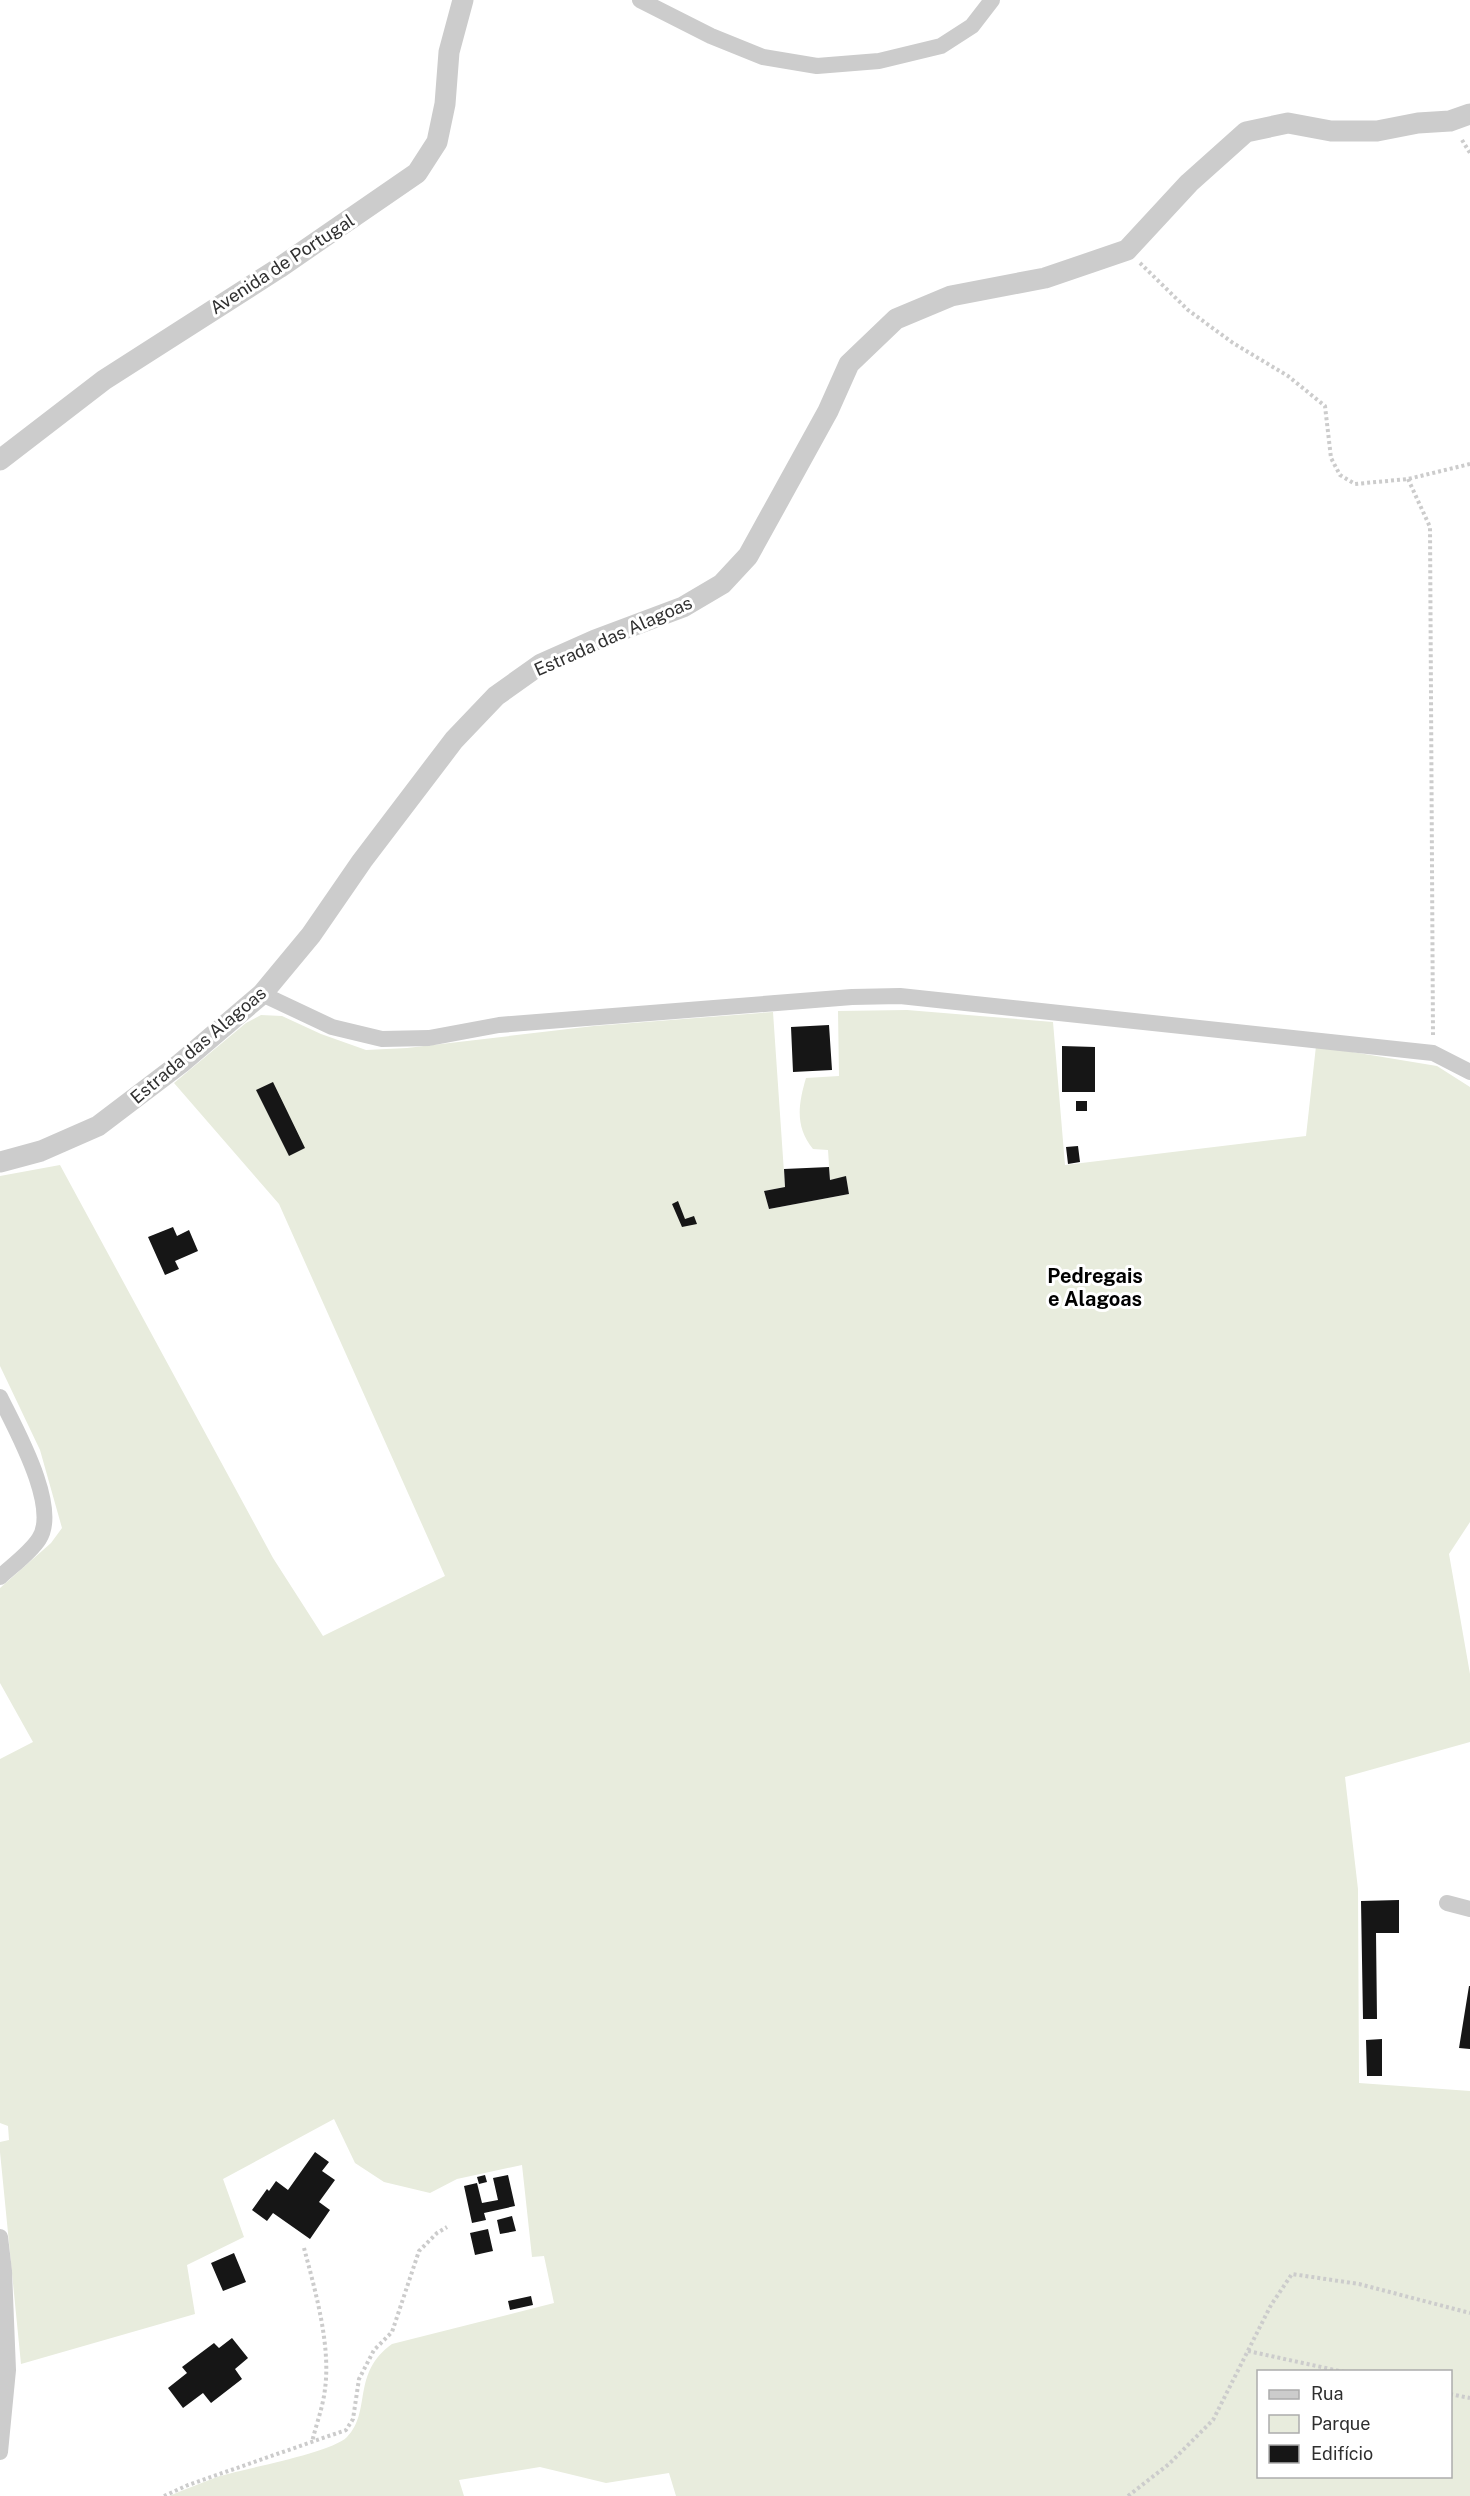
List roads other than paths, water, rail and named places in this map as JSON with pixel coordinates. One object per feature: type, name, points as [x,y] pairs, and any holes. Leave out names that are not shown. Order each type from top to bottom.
[{"type":"street","name":"Avenida de Portugal","points":[[0,460],[104,380],[279,268],[417,173],[437,142],[446,104],[449,52],[463,0]]},
{"type":"street","points":[[640,0],[711,36],[763,57],[817,66],[879,61],[941,46],[972,26],[992,0]]},
{"type":"street","name":"Estrada das Alagoas","points":[[0,1162],[41,1151],[98,1126],[181,1063],[262,994],[312,935],[362,861],[454,740],[495,696],[541,664],[595,640],[683,608],[722,584],[748,556],[828,411],[849,364],[896,319],[951,296],[1045,278],[1127,250],[1189,183],[1246,132],[1288,123],[1331,131],[1377,131],[1418,123],[1450,121],[1470,114]]},
{"type":"street","points":[[262,994],[332,1027],[382,1039],[429,1038],[523,1023],[852,997],[900,996],[1433,1053],[1470,1072]]},
{"type":"street","points":[[0,1397],[42,1491],[45,1525],[40,1538],[0,1577]]},
{"type":"street","points":[[1447,1903],[1470,1909]]},
{"type":"street","points":[[0,2237],[4,2271],[8,2370],[0,2452]]},
{"type":"district","name":"Pedregais e Alagoas","points":[[1095,1288]]}]
